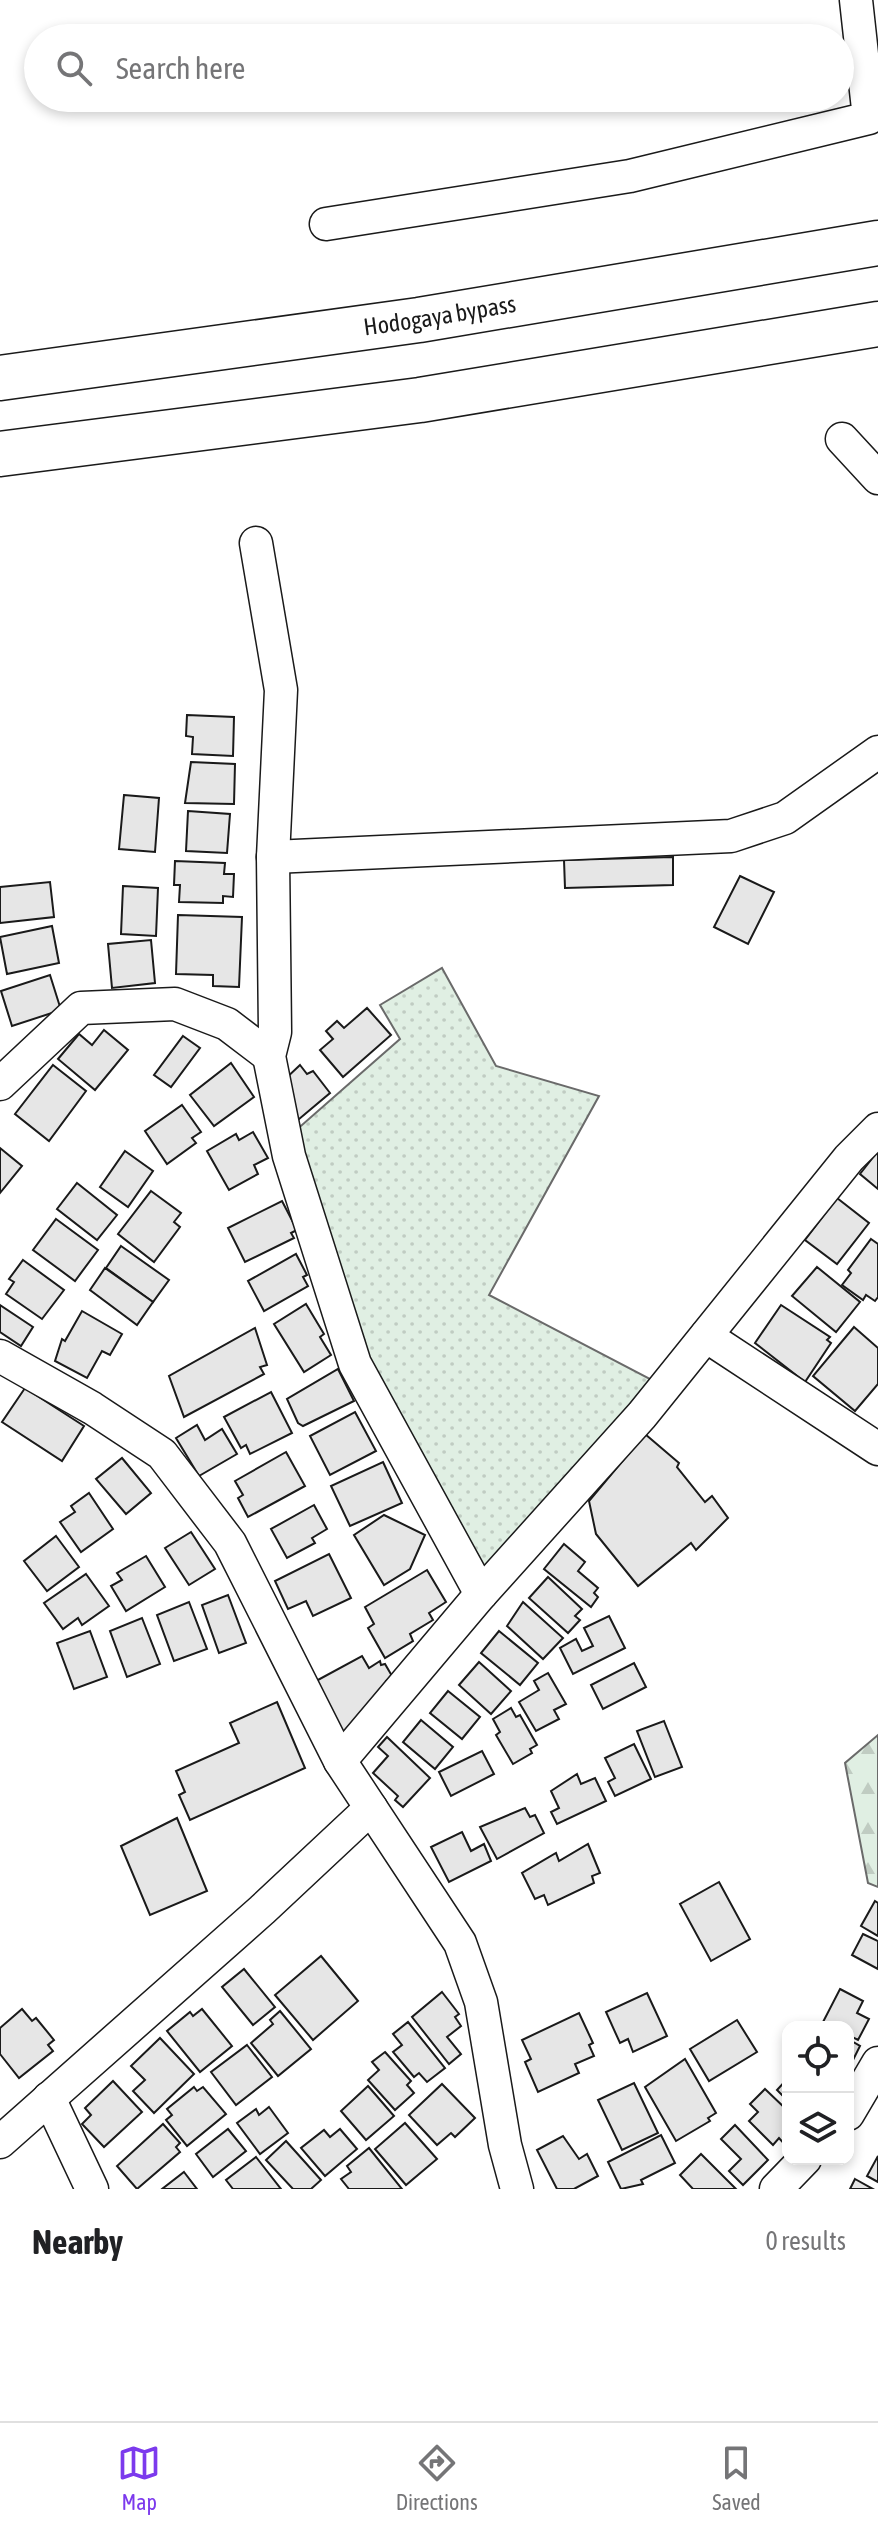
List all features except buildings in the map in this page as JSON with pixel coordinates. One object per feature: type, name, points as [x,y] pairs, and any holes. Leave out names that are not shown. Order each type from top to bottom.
[{"type":"highway","name":"Hodogaya bypass","points":[[0,378],[419,320],[878,243]]},
{"type":"highway","points":[[0,454],[420,400],[878,324]]},
{"type":"street","points":[[326,224],[630,176],[869,118],[856,0]]},
{"type":"street","points":[[842,439],[878,478]]},
{"type":"street","points":[[256,543],[281,690],[273,857],[275,1032],[269,1056],[289,1156],[355,1364],[481,1594]]},
{"type":"street","points":[[273,857],[731,836],[785,818],[878,752]]},
{"type":"street","points":[[0,1084],[81,1008],[175,1004],[227,1024],[269,1056]]},
{"type":"street","points":[[340,1761],[481,1594],[642,1415],[849,1158],[878,1129]]},
{"type":"street","points":[[706,1336],[878,1449]]},
{"type":"street","points":[[0,1356],[92,1408],[162,1454],[230,1543],[340,1761],[460,1943],[481,2002],[505,2145],[517,2189]]},
{"type":"street","points":[[0,2142],[262,1910],[371,1808]]},
{"type":"street","points":[[854,2104],[878,2063]]},
{"type":"street","points":[[49,2098],[92,2189]]},
{"type":"street","points":[[776,2189],[799,2165]]},
{"type":"green space","points":[[442,968],[496,1066],[599,1096],[489,1295],[652,1380],[485,1576],[372,1372],[294,1132],[400,1039],[380,1005]]},
{"type":"green space","points":[[878,1735],[878,1887],[868,1883],[845,1763]]}]
